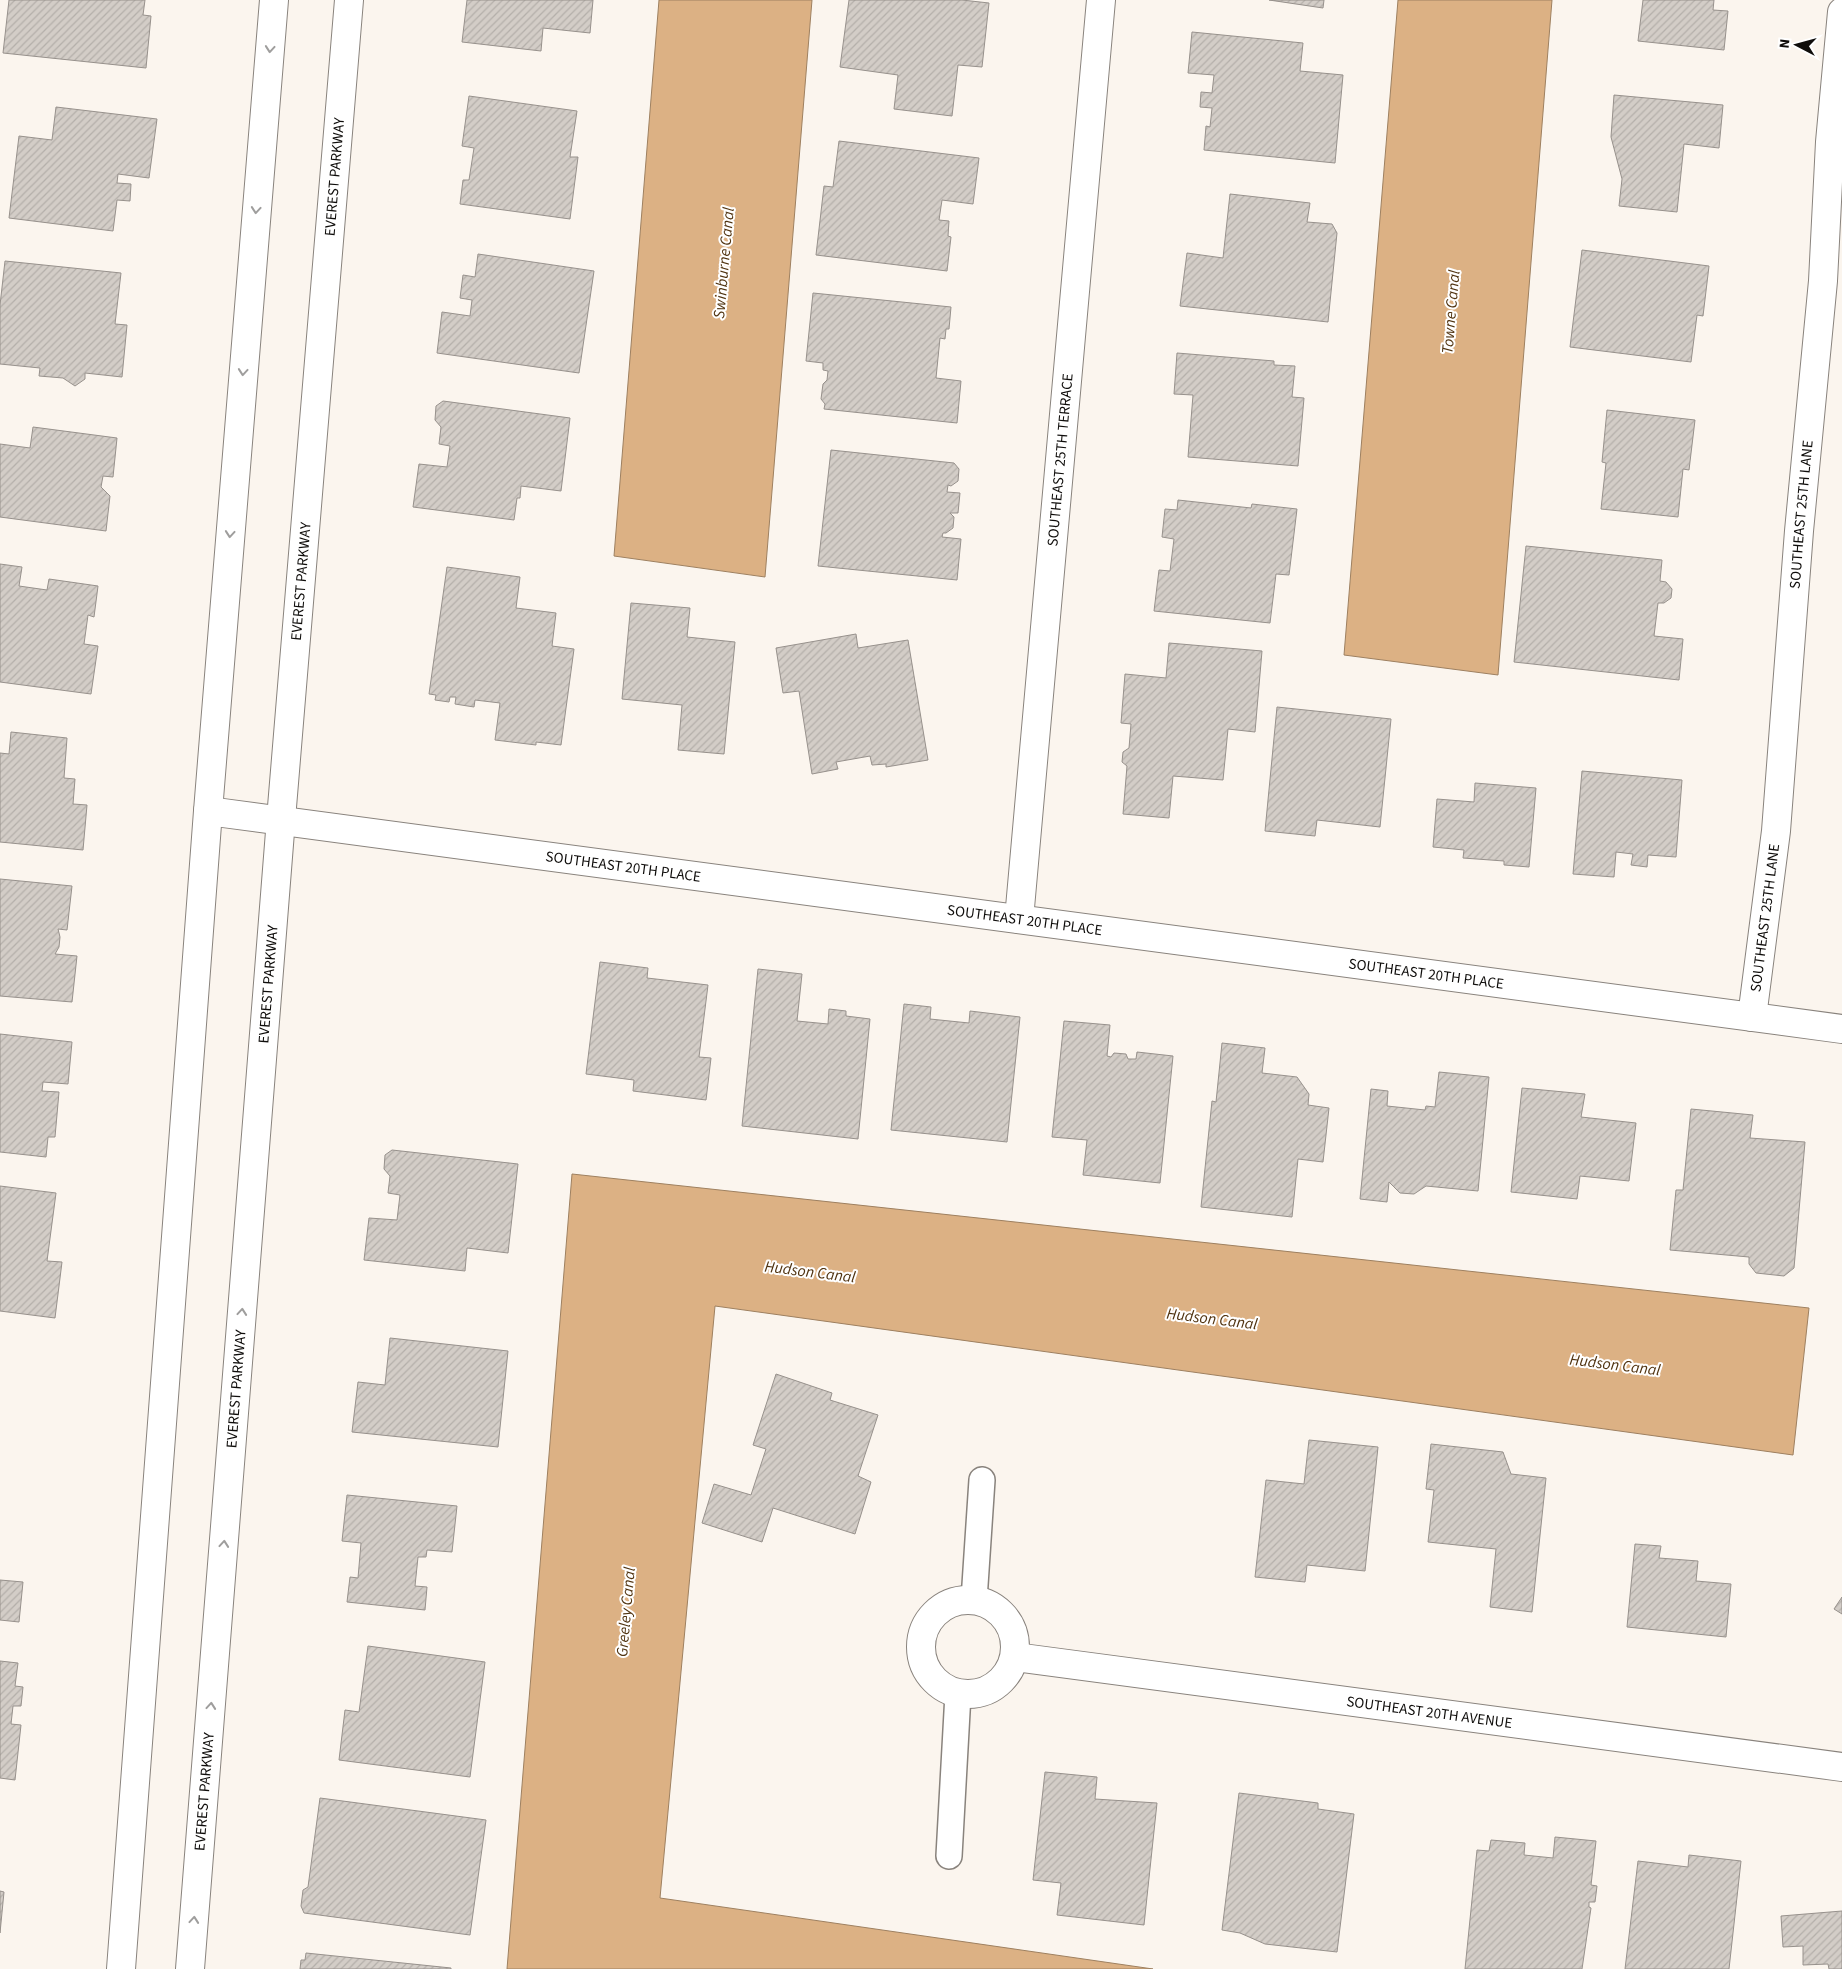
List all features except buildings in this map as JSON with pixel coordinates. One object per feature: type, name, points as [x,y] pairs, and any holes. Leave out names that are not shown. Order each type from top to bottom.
[{"type":"street","points":[[121,1969],[208,810],[274,0]]},
{"type":"street","name":"EVEREST PARKWAY","points":[[190,1969],[281,820],[349,0]]},
{"type":"street","name":"SOUTHEAST 25TH TERRACE","points":[[1019,919],[1101,0]]},
{"type":"street","name":"SOUTHEAST 25TH LANE","points":[[1752,1017],[1776,831],[1799,531],[1832,281],[1830,142],[1842,12]]},
{"type":"street","name":"SOUTHEAST 20TH PLACE","points":[[208,810],[1842,1029]]},
{"type":"street","points":[[974,1600],[989,1604],[1002,1613],[1010,1626],[1015,1641],[1015,1657],[1009,1670],[1000,1682],[988,1690],[973,1695],[958,1694],[943,1688],[932,1678],[924,1663],[921,1648],[924,1632],[932,1618],[943,1607],[958,1601],[974,1600]]},
{"type":"street","name":"SOUTHEAST 20TH AVENUE","points":[[1015,1657],[1842,1767]]},
{"type":"lane","points":[[974,1600],[982,1480]]},
{"type":"lane","points":[[948,1856],[958,1694]]},
{"type":"water","name":"Swinburne Canal","points":[[659,0],[812,0],[765,577],[614,556]]},
{"type":"water","name":"Towne Canal","points":[[1398,0],[1552,0],[1498,675],[1344,655]]},
{"type":"water","points":[[572,1174],[1809,1308],[1793,1455],[715,1306],[660,1898],[1153,1969],[507,1969]]},
{"type":"water label","name":"Hudson Canal","points":[[810,1272]]},
{"type":"water label","name":"Hudson Canal","points":[[1212,1319]]},
{"type":"water label","name":"Hudson Canal","points":[[1615,1365]]},
{"type":"water label","name":"Greeley Canal","points":[[626,1612]]}]
